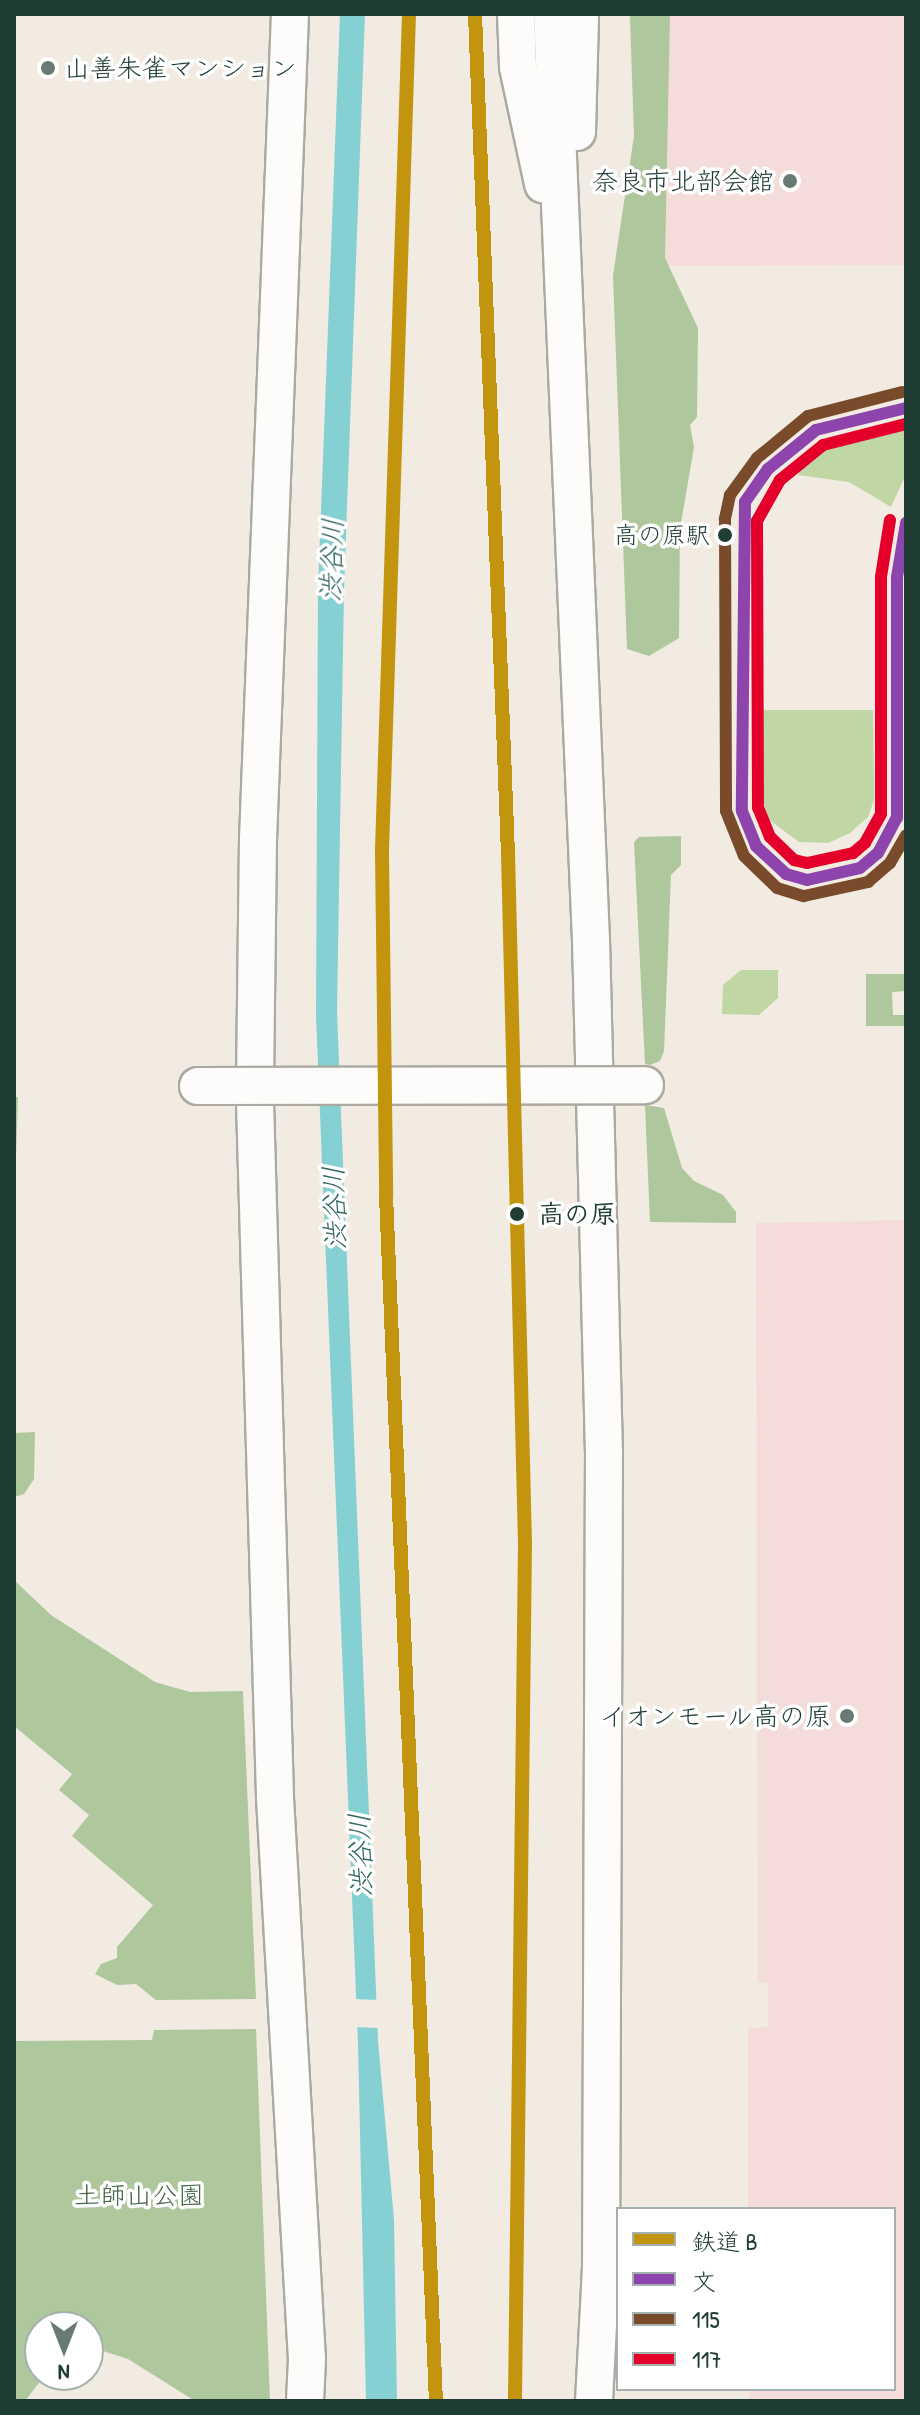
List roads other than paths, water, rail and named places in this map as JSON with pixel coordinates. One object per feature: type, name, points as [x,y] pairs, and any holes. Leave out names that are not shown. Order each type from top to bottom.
[{"type":"street","points":[[290,14],[258,838],[255,1102],[275,1798],[307,2359],[305,2401]]},
{"type":"street","points":[[516,14],[518,67],[565,283]]},
{"type":"street","points":[[552,14],[591,940],[604,1452],[601,2268],[594,2401]]},
{"type":"street","points":[[565,283],[581,84],[580,14]]},
{"type":"street","points":[[198,1086],[645,1085]]},
{"type":"water","name":"渋谷川","points":[[340,14],[365,14],[344,590],[337,1012],[378,2041],[394,2220],[397,2401],[366,2401],[358,2043],[316,1015],[318,588]]},
{"type":"rail line","name":"B","points":[[409,14],[382,852],[386,1195],[436,2401]]},
{"type":"rail line","name":"B","points":[[475,14],[508,853],[525,1544],[515,2401]]},
{"type":"place","name":"山善朱雀マンション","points":[[48,68]]},
{"type":"place","name":"奈良市北部会館","points":[[790,181]]},
{"type":"place","name":"高の原駅","points":[[725,535]]},
{"type":"place","name":"高の原","points":[[517,1214]]},
{"type":"place","name":"イオンモール高の原","points":[[847,1716]]},
{"type":"park label","name":"土師山公園","points":[[139,2195]]}]
